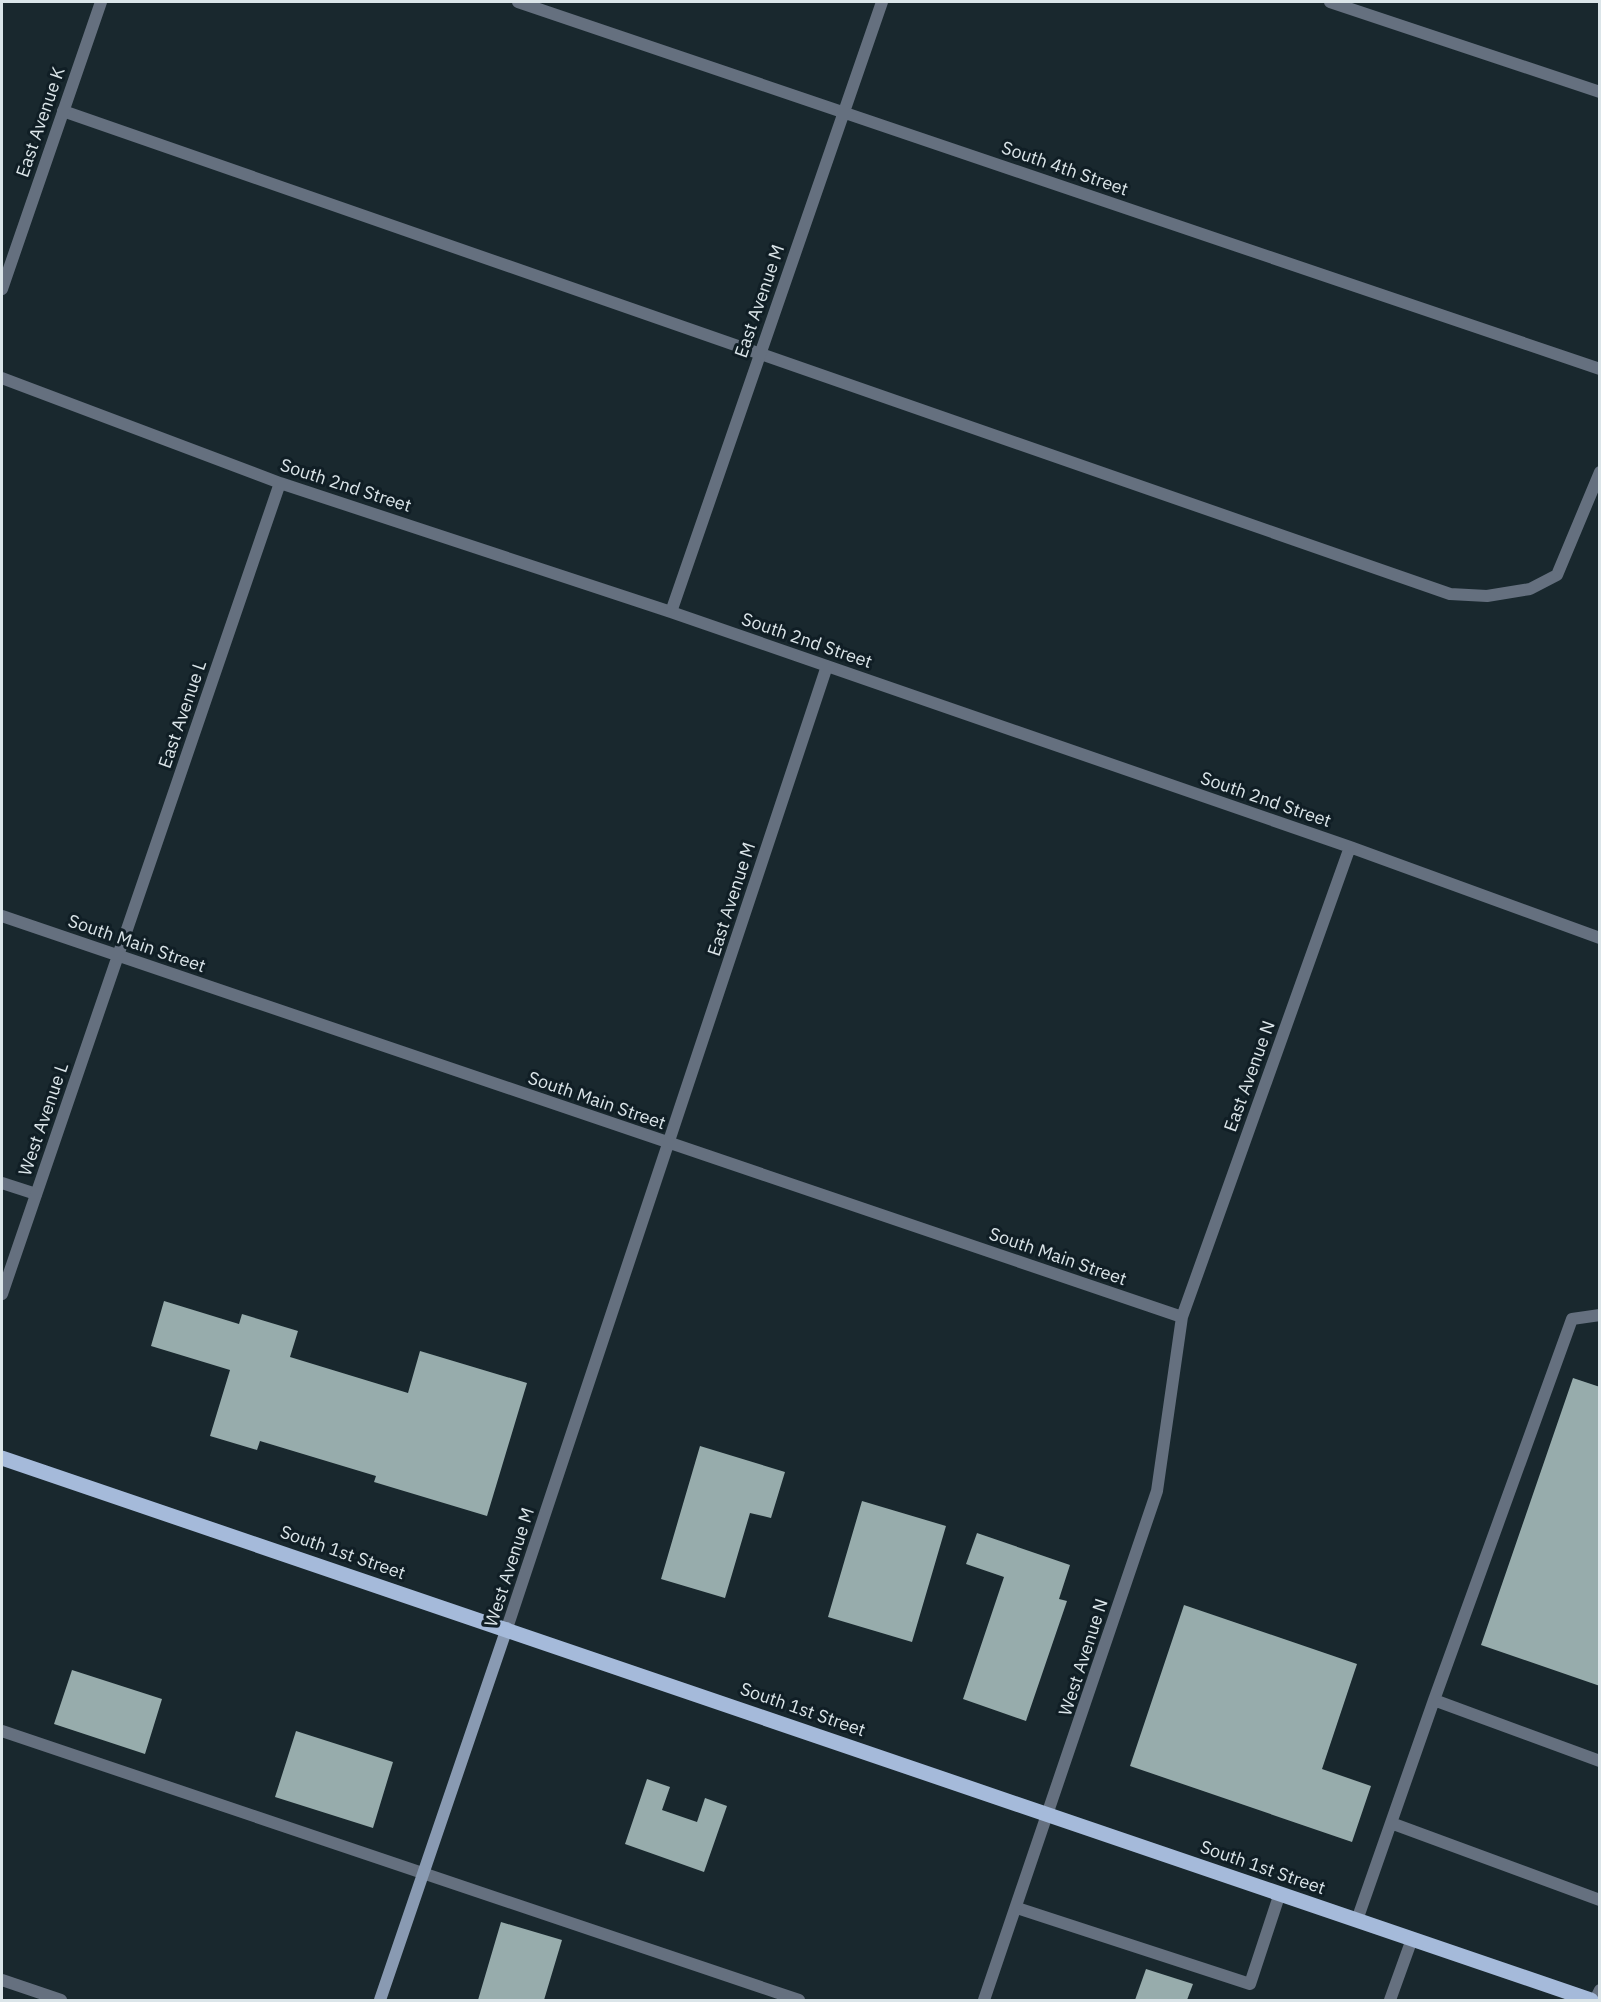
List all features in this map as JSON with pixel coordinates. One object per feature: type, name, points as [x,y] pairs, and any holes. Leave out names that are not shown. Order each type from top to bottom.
[{"type":"main road","name":"South 1st Street","points":[[2,1458],[507,1628],[1593,2001]]},
{"type":"street","name":"East Avenue K","points":[[2,289],[101,2]]},
{"type":"street","name":"South 4th Street","points":[[518,2],[1599,369]]},
{"type":"street","name":"East Avenue M","points":[[670,612],[882,2]]},
{"type":"street","points":[[1330,2],[1599,92]]},
{"type":"street","points":[[63,111],[1450,594],[1487,596],[1530,590],[1557,575],[1599,472]]},
{"type":"street","name":"South 2nd Street","points":[[2,378],[280,483],[828,666],[1350,847],[1599,938]]},
{"type":"street","name":"East Avenue L","points":[[118,956],[280,483]]},
{"type":"street","name":"East Avenue M","points":[[668,1143],[828,666]]},
{"type":"street","name":"East Avenue N","points":[[1182,1317],[1350,847]]},
{"type":"street","name":"South Main Street","points":[[2,916],[1182,1317]]},
{"type":"street","name":"West Avenue L","points":[[2,1294],[118,956]]},
{"type":"street","name":"West Avenue M","points":[[380,2001],[668,1143]]},
{"type":"street","points":[[2,1183],[36,1194]]},
{"type":"street","points":[[1357,1920],[1572,1319],[1599,1315]]},
{"type":"street","name":"West Avenue N","points":[[984,2001],[1050,1814],[1157,1491],[1182,1317]]},
{"type":"street","points":[[1434,1700],[1599,1761]]},
{"type":"street","points":[[2,1731],[799,2001]]},
{"type":"street","points":[[1390,1823],[1599,1900]]},
{"type":"street","points":[[1017,1908],[1250,1984],[1280,1893]]},
{"type":"street","points":[[1390,2001],[1412,1939]]},
{"type":"street","points":[[2,1980],[61,2001]]},
{"type":"street","points":[[1593,2001],[1599,1990]]},
{"type":"building","points":[[164,1301],[239,1324],[242,1314],[298,1331],[290,1357],[408,1393],[420,1351],[527,1383],[487,1516],[374,1482],[376,1476],[260,1441],[257,1450],[210,1436],[230,1370],[151,1346]]},
{"type":"building","points":[[1573,1378],[1600,1387],[1600,1686],[1481,1645]]},
{"type":"building","points":[[700,1446],[785,1472],[771,1518],[750,1513],[725,1598],[661,1579]]},
{"type":"building","points":[[862,1501],[946,1526],[912,1642],[828,1617]]},
{"type":"building","points":[[977,1533],[1070,1565],[1059,1599],[1067,1601],[1026,1721],[963,1699],[1004,1577],[966,1564]]},
{"type":"building","points":[[1184,1605],[1357,1664],[1322,1769],[1371,1786],[1352,1842],[1130,1766]]},
{"type":"building","points":[[72,1670],[162,1699],[145,1754],[54,1724]]},
{"type":"building","points":[[296,1731],[393,1762],[373,1828],[275,1797]]},
{"type":"building","points":[[647,1779],[670,1787],[662,1810],[697,1822],[705,1798],[727,1806],[704,1872],[625,1844]]},
{"type":"building","points":[[501,1922],[562,1940],[544,2000],[478,2000]]},
{"type":"building","points":[[1146,1969],[1193,1984],[1187,2000],[1135,2000]]}]
